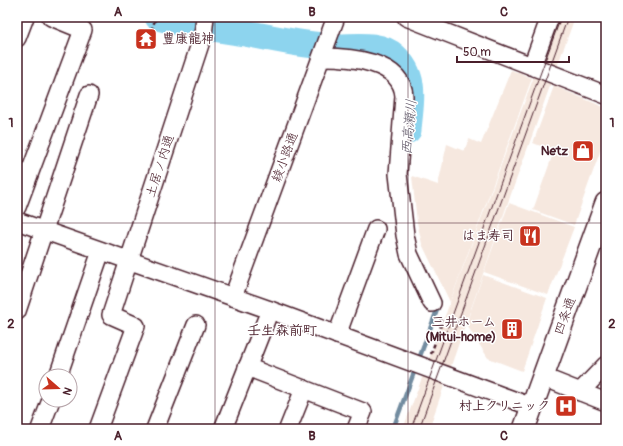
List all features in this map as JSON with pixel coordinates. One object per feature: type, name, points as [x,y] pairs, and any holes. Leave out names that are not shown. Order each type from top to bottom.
[{"type":"main road","name":"四条通","points":[[524,429],[606,204]]},
{"type":"street","points":[[17,38],[25,17]]},
{"type":"street","points":[[17,207],[83,30],[51,17]]},
{"type":"street","name":"綾小路通","points":[[233,297],[323,56],[336,17]]},
{"type":"street","points":[[406,17],[606,95]]},
{"type":"street","points":[[532,66],[550,17]]},
{"type":"street","name":"土居ノ内通","points":[[98,429],[136,326],[111,315],[204,24]]},
{"type":"street","points":[[323,56],[348,57],[369,63],[391,72],[400,79],[404,96],[398,174],[405,235],[410,254],[435,309]]},
{"type":"street","points":[[17,310],[89,95]]},
{"type":"street","points":[[17,221],[337,335],[422,362],[532,407]]},
{"type":"street","points":[[337,335],[376,229]]},
{"type":"street","points":[[61,368],[101,251]]},
{"type":"street","points":[[223,429],[270,310]]},
{"type":"street","points":[[155,429],[196,325]]},
{"type":"street","points":[[580,392],[606,365]]},
{"type":"street","points":[[247,367],[362,412],[356,429]]},
{"type":"street","points":[[543,377],[606,402]]},
{"type":"street","points":[[288,429],[304,389]]},
{"type":"street","points":[[40,429],[47,408]]},
{"type":"path","points":[[149,36],[156,17]]},
{"type":"path","points":[[422,362],[442,322],[435,309]]},
{"type":"shaded area","points":[[556,17],[575,17],[506,208],[429,429],[403,429]]},
{"type":"shaded area","points":[[511,70],[532,78],[450,302],[422,244],[417,222],[412,176],[438,185],[447,144],[464,151],[469,139],[481,144]]},
{"type":"shaded area","points":[[554,86],[606,108],[606,135],[574,225],[533,210],[554,151],[533,143]]},
{"type":"shaded area","points":[[509,203],[574,227],[548,295],[484,272]]},
{"type":"shaded area","points":[[483,275],[547,298],[522,371],[488,358],[466,324]]},
{"type":"waterway","name":"西高瀬川","points":[[158,17],[303,44],[339,47],[360,46],[382,49],[394,56],[402,64],[410,82],[411,100],[408,130]]},
{"type":"waterway","name":"西高瀬川","points":[[393,429],[440,302]]},
{"type":"tram line","points":[[411,429],[561,17]]},
{"type":"tram line","points":[[419,429],[568,17]]},
{"type":"place","name":"豊康龍神","points":[[146,39]]},
{"type":"place","name":"Netz","points":[[583,151]]},
{"type":"place","name":"はま寿司","points":[[530,236]]},
{"type":"place","name":"三井ホーム (Mitui-home)","points":[[512,329]]},
{"type":"place","name":"村上クリニック","points":[[566,406]]},
{"type":"district","name":"壬生森前町","points":[[282,330]]}]
